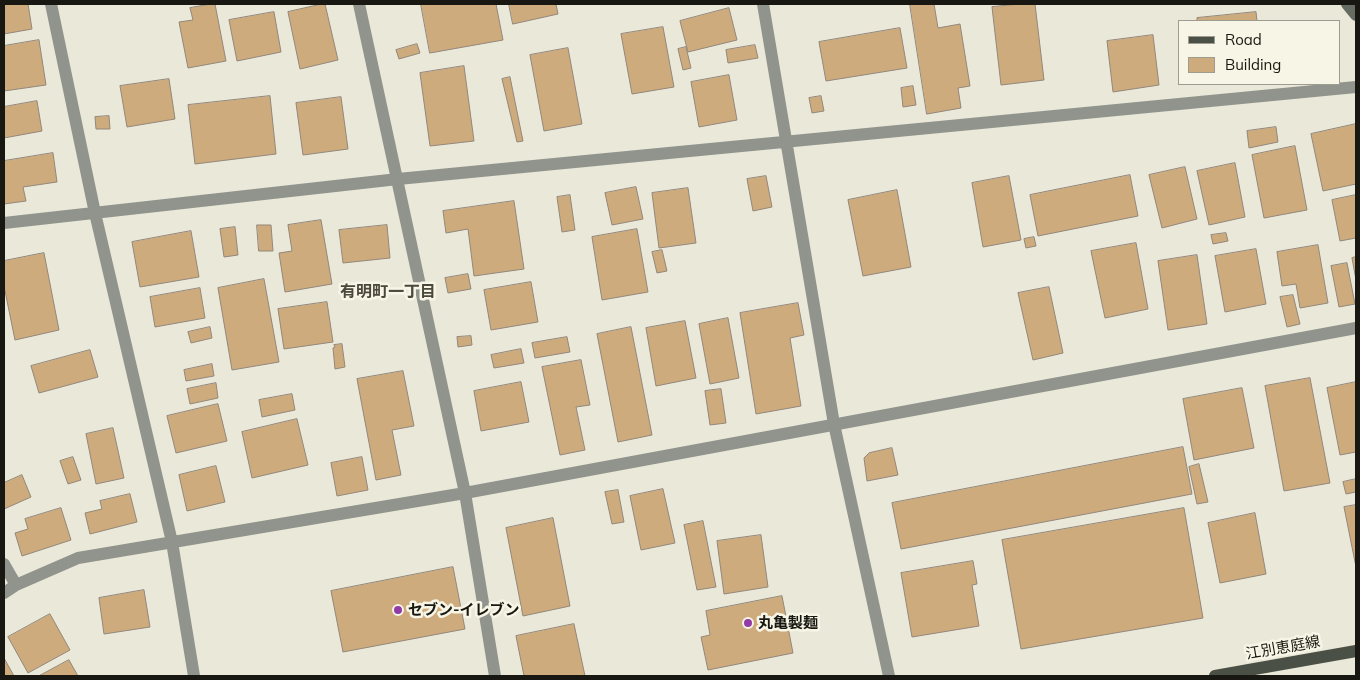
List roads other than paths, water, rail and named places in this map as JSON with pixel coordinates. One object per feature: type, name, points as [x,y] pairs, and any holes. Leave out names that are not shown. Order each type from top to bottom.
[{"type":"main road","name":"江別恵庭線","points":[[1215,676],[1356,651]]},
{"type":"street","points":[[51,4],[95,213],[172,542],[194,676]]},
{"type":"street","points":[[359,4],[465,493],[495,676]]},
{"type":"street","points":[[763,4],[788,142],[834,424],[889,676]]},
{"type":"street","points":[[1346,4],[1356,15]]},
{"type":"street","points":[[4,223],[398,179],[1356,87]]},
{"type":"street","points":[[4,593],[16,585],[78,558],[465,493],[1356,328]]},
{"type":"street","points":[[4,564],[16,585]]},
{"type":"place","name":"セブン-イレブン","points":[[398,610]]},
{"type":"place","name":"丸亀製麺","points":[[748,623]]},
{"type":"district","name":"有明町一丁目","points":[[388,292]]}]
